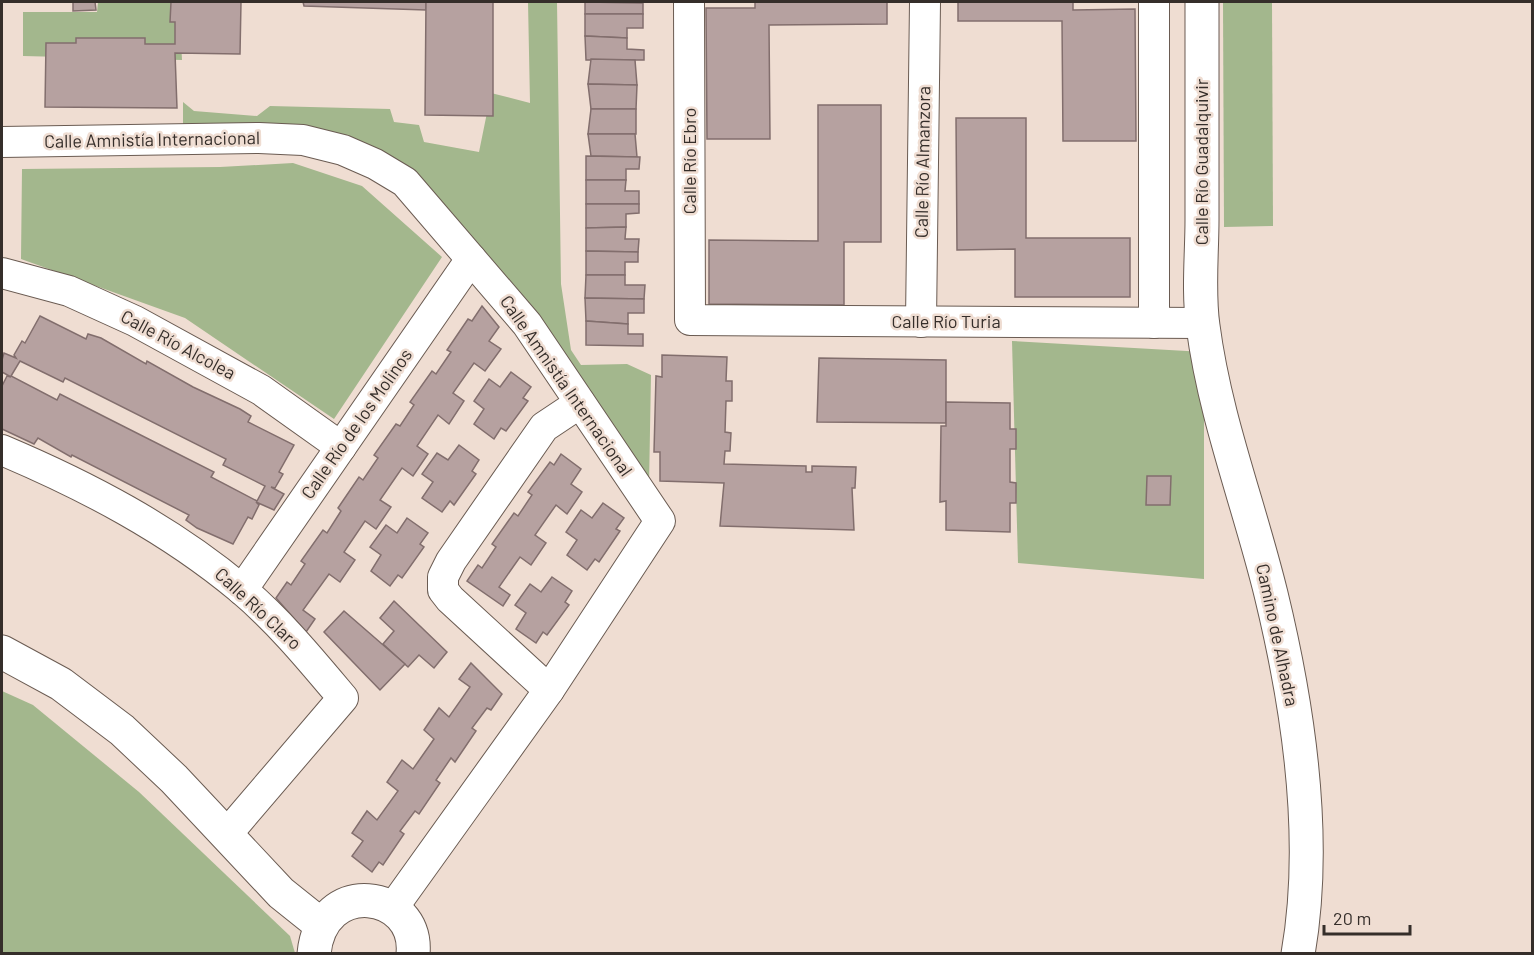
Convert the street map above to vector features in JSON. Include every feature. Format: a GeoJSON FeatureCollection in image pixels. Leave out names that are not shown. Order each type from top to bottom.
{"type":"FeatureCollection","features":[{"type":"Feature","properties":{"kind":"street","name":"Calle Río Ebro"},"geometry":{"type":"LineString","coordinates":[[689,2],[690,320]]}},
{"type":"Feature","properties":{"kind":"street","name":"Calle Río Almanzora"},"geometry":{"type":"LineString","coordinates":[[921,322],[926,2]]}},
{"type":"Feature","properties":{"kind":"street"},"geometry":{"type":"LineString","coordinates":[[1154,2],[1154,323]]}},
{"type":"Feature","properties":{"kind":"street","name":"Calle Río Guadalquivir"},"geometry":{"type":"LineString","coordinates":[[1202,2],[1202,323]]}},
{"type":"Feature","properties":{"kind":"street","name":"Calle Amnistía Internacional"},"geometry":{"type":"LineString","coordinates":[[2,141],[259,138],[303,140],[343,150],[375,164],[405,182],[527,324],[660,521],[549,690],[392,909]]}},
{"type":"Feature","properties":{"kind":"street","name":"Calle Río de los Molinos"},"geometry":{"type":"LineString","coordinates":[[242,590],[471,259]]}},
{"type":"Feature","properties":{"kind":"street","name":"Calle Río Alcolea"},"geometry":{"type":"LineString","coordinates":[[2,273],[69,291],[135,321],[261,390],[341,447]]}},
{"type":"Feature","properties":{"kind":"street","name":"Calle Río Turia"},"geometry":{"type":"LineString","coordinates":[[690,320],[1202,323]]}},
{"type":"Feature","properties":{"kind":"street","name":"Camino de Alhadra"},"geometry":{"type":"LineString","coordinates":[[1202,323],[1215,397],[1270,593],[1288,670],[1300,762],[1308,875],[1305,914],[1298,954]]}},
{"type":"Feature","properties":{"kind":"street"},"geometry":{"type":"LineString","coordinates":[[549,690],[450,599],[443,590],[443,577],[451,561],[544,427],[580,403]]}},
{"type":"Feature","properties":{"kind":"street","name":"Calle Río Claro"},"geometry":{"type":"LineString","coordinates":[[2,450],[68,478],[195,552],[242,590],[285,631],[344,698],[226,835]]}},
{"type":"Feature","properties":{"kind":"street"},"geometry":{"type":"LineString","coordinates":[[2,652],[61,684],[123,730],[174,778],[281,893],[317,939],[331,912],[353,902],[377,902],[392,909],[404,919],[411,932],[413,954]]}},
{"type":"Feature","properties":{"kind":"green space"},"geometry":{"type":"Polygon","coordinates":[[[98,2],[179,2],[182,60],[23,56],[23,12],[97,12],[98,2]]]}},
{"type":"Feature","properties":{"kind":"green space"},"geometry":{"type":"Polygon","coordinates":[[[528,2],[557,2],[561,284],[571,350],[581,365],[627,364],[651,375],[649,486],[412,171],[183,130],[183,102],[194,111],[257,116],[270,106],[390,109],[394,122],[419,125],[424,142],[479,152],[491,93],[530,103],[528,2]]]}},
{"type":"Feature","properties":{"kind":"green space"},"geometry":{"type":"Polygon","coordinates":[[[1223,2],[1272,2],[1273,226],[1224,227],[1223,2]]]}},
{"type":"Feature","properties":{"kind":"green space"},"geometry":{"type":"Polygon","coordinates":[[[293,163],[362,186],[442,257],[334,419],[185,318],[21,259],[22,169],[220,167],[293,163]]]}},
{"type":"Feature","properties":{"kind":"green space"},"geometry":{"type":"Polygon","coordinates":[[[1012,341],[1204,352],[1204,579],[1018,563],[1012,341]]]}},
{"type":"Feature","properties":{"kind":"green space"},"geometry":{"type":"Polygon","coordinates":[[[2,691],[33,705],[139,792],[290,936],[295,953],[2,953],[2,691]]]}},
{"type":"Feature","properties":{"kind":"building"},"geometry":{"type":"Polygon","coordinates":[[[73,2],[95,2],[96,10],[73,11],[73,2]]]}},
{"type":"Feature","properties":{"kind":"building"},"geometry":{"type":"Polygon","coordinates":[[[171,2],[241,2],[240,54],[175,53],[177,108],[45,107],[46,43],[76,43],[76,38],[145,38],[145,44],[175,44],[175,22],[170,22],[171,2]]]}},
{"type":"Feature","properties":{"kind":"building"},"geometry":{"type":"Polygon","coordinates":[[[303,2],[426,2],[426,10],[304,6],[303,2]]]}},
{"type":"Feature","properties":{"kind":"building"},"geometry":{"type":"Polygon","coordinates":[[[426,2],[493,2],[493,116],[425,115],[426,2]]]}},
{"type":"Feature","properties":{"kind":"building"},"geometry":{"type":"Polygon","coordinates":[[[585,2],[643,3],[643,14],[585,14],[585,2]]]}},
{"type":"Feature","properties":{"kind":"building"},"geometry":{"type":"Polygon","coordinates":[[[755,2],[887,2],[887,24],[769,25],[770,139],[707,139],[706,8],[755,8],[755,2]]]}},
{"type":"Feature","properties":{"kind":"building"},"geometry":{"type":"Polygon","coordinates":[[[958,2],[1073,2],[1073,10],[1135,9],[1136,141],[1063,141],[1062,21],[958,21],[958,2]]]}},
{"type":"Feature","properties":{"kind":"building"},"geometry":{"type":"Polygon","coordinates":[[[585,14],[643,14],[643,28],[627,28],[627,38],[585,36],[585,14]]]}},
{"type":"Feature","properties":{"kind":"building"},"geometry":{"type":"Polygon","coordinates":[[[585,36],[627,38],[627,49],[644,50],[644,60],[586,60],[585,36]]]}},
{"type":"Feature","properties":{"kind":"building"},"geometry":{"type":"Polygon","coordinates":[[[591,59],[635,60],[637,85],[588,84],[591,59]]]}},
{"type":"Feature","properties":{"kind":"building"},"geometry":{"type":"Polygon","coordinates":[[[588,84],[637,85],[636,109],[591,109],[588,84]]]}},
{"type":"Feature","properties":{"kind":"building"},"geometry":{"type":"Polygon","coordinates":[[[818,105],[881,105],[881,242],[844,242],[844,305],[709,304],[709,240],[818,241],[818,105]]]}},
{"type":"Feature","properties":{"kind":"building"},"geometry":{"type":"Polygon","coordinates":[[[591,109],[636,109],[636,134],[588,134],[591,109]]]}},
{"type":"Feature","properties":{"kind":"building"},"geometry":{"type":"Polygon","coordinates":[[[956,118],[1026,118],[1026,238],[1130,238],[1130,297],[1015,297],[1015,249],[957,250],[956,118]]]}},
{"type":"Feature","properties":{"kind":"building"},"geometry":{"type":"Polygon","coordinates":[[[588,134],[635,134],[637,157],[591,156],[588,134]]]}},
{"type":"Feature","properties":{"kind":"building"},"geometry":{"type":"Polygon","coordinates":[[[586,156],[640,157],[639,169],[626,169],[626,180],[586,180],[586,156]]]}},
{"type":"Feature","properties":{"kind":"building"},"geometry":{"type":"Polygon","coordinates":[[[586,180],[626,180],[625,191],[639,191],[639,204],[586,204],[586,180]]]}},
{"type":"Feature","properties":{"kind":"building"},"geometry":{"type":"Polygon","coordinates":[[[586,204],[639,204],[639,213],[626,214],[626,227],[586,228],[586,204]]]}},
{"type":"Feature","properties":{"kind":"building"},"geometry":{"type":"Polygon","coordinates":[[[626,227],[625,239],[639,239],[638,252],[586,251],[586,228],[626,227]]]}},
{"type":"Feature","properties":{"kind":"building"},"geometry":{"type":"Polygon","coordinates":[[[586,251],[638,252],[638,262],[625,262],[625,275],[586,275],[586,251]]]}},
{"type":"Feature","properties":{"kind":"building"},"geometry":{"type":"Polygon","coordinates":[[[586,275],[625,275],[625,285],[645,285],[644,299],[585,298],[586,275]]]}},
{"type":"Feature","properties":{"kind":"building"},"geometry":{"type":"Polygon","coordinates":[[[585,298],[644,299],[644,313],[628,313],[628,324],[586,321],[585,298]]]}},
{"type":"Feature","properties":{"kind":"building"},"geometry":{"type":"Polygon","coordinates":[[[482,306],[499,327],[489,341],[501,349],[485,371],[474,363],[453,393],[464,401],[449,424],[438,415],[417,446],[428,454],[413,476],[402,468],[380,500],[391,507],[376,529],[365,521],[344,552],[355,560],[340,582],[329,574],[303,610],[315,619],[306,632],[276,598],[287,582],[291,585],[305,564],[301,561],[323,530],[327,533],[341,511],[338,508],[359,477],[363,480],[378,458],[374,455],[396,424],[400,426],[414,405],[410,402],[432,371],[436,374],[451,352],[447,350],[468,319],[472,321],[482,306]]]}},
{"type":"Feature","properties":{"kind":"building"},"geometry":{"type":"Polygon","coordinates":[[[40,316],[86,339],[88,334],[101,338],[146,364],[147,361],[251,416],[248,422],[294,445],[279,472],[283,474],[275,488],[271,487],[284,494],[274,510],[256,502],[259,505],[252,519],[248,517],[233,544],[197,528],[186,520],[189,515],[72,455],[71,457],[38,438],[34,444],[2,429],[2,386],[7,376],[11,377],[2,372],[2,360],[4,353],[16,358],[14,355],[22,341],[25,343],[40,316]],[[20,361],[11,376],[57,400],[60,394],[214,472],[211,477],[257,501],[265,486],[223,465],[226,459],[65,378],[63,382],[20,361]]]}},
{"type":"Feature","properties":{"kind":"building"},"geometry":{"type":"Polygon","coordinates":[[[586,321],[628,324],[628,334],[643,334],[643,346],[586,345],[586,321]]]}},
{"type":"Feature","properties":{"kind":"building"},"geometry":{"type":"Polygon","coordinates":[[[662,355],[727,357],[726,381],[732,381],[732,401],[726,401],[725,432],[731,433],[730,451],[725,451],[724,464],[806,466],[806,472],[812,472],[812,466],[856,467],[855,488],[852,488],[854,530],[720,526],[724,483],[660,481],[660,452],[654,452],[656,376],[662,377],[662,355]]]}},
{"type":"Feature","properties":{"kind":"building"},"geometry":{"type":"Polygon","coordinates":[[[819,358],[946,360],[946,423],[817,422],[819,358]]]}},
{"type":"Feature","properties":{"kind":"building"},"geometry":{"type":"Polygon","coordinates":[[[511,372],[531,387],[523,398],[528,401],[506,431],[501,428],[494,439],[474,424],[484,409],[474,401],[489,379],[500,387],[511,372]]]}},
{"type":"Feature","properties":{"kind":"building"},"geometry":{"type":"Polygon","coordinates":[[[946,402],[1010,403],[1010,429],[1016,429],[1016,449],[1010,449],[1010,482],[1016,483],[1016,503],[1010,503],[1010,532],[946,530],[946,501],[940,502],[941,426],[946,426],[946,402]]]}},
{"type":"Feature","properties":{"kind":"building"},"geometry":{"type":"Polygon","coordinates":[[[459,445],[479,460],[472,471],[476,474],[454,505],[450,501],[442,512],[422,498],[433,482],[422,474],[437,453],[448,460],[459,445]]]}},
{"type":"Feature","properties":{"kind":"building"},"geometry":{"type":"Polygon","coordinates":[[[561,454],[581,469],[571,484],[582,492],[567,514],[556,505],[535,535],[546,543],[531,565],[520,557],[499,587],[510,595],[503,606],[467,581],[478,565],[482,568],[496,547],[492,544],[514,513],[518,516],[532,495],[528,492],[550,462],[554,465],[561,454]]]}},
{"type":"Feature","properties":{"kind":"building"},"geometry":{"type":"Polygon","coordinates":[[[1147,476],[1171,476],[1170,505],[1146,505],[1147,476]]]}},
{"type":"Feature","properties":{"kind":"building"},"geometry":{"type":"Polygon","coordinates":[[[603,503],[624,518],[616,529],[620,531],[599,562],[595,559],[587,570],[567,555],[577,540],[566,532],[581,510],[592,518],[603,503]]]}},
{"type":"Feature","properties":{"kind":"building"},"geometry":{"type":"Polygon","coordinates":[[[407,518],[428,533],[420,544],[424,547],[402,578],[398,575],[390,586],[371,571],[381,555],[370,547],[386,525],[397,533],[407,518]]]}},
{"type":"Feature","properties":{"kind":"building"},"geometry":{"type":"Polygon","coordinates":[[[552,577],[572,591],[565,602],[569,605],[547,635],[543,632],[536,643],[516,629],[526,613],[515,605],[530,584],[541,592],[552,577]]]}},
{"type":"Feature","properties":{"kind":"building"},"geometry":{"type":"Polygon","coordinates":[[[394,601],[447,652],[434,668],[419,655],[408,667],[383,644],[394,631],[380,618],[394,601]]]}},
{"type":"Feature","properties":{"kind":"building"},"geometry":{"type":"Polygon","coordinates":[[[344,611],[405,664],[380,690],[324,632],[344,611]]]}},
{"type":"Feature","properties":{"kind":"building"},"geometry":{"type":"Polygon","coordinates":[[[471,663],[502,694],[491,710],[487,708],[472,728],[476,731],[455,762],[451,758],[436,780],[440,783],[419,814],[415,811],[400,831],[404,834],[383,865],[379,862],[372,872],[352,856],[363,841],[352,833],[367,811],[377,820],[398,791],[387,782],[402,760],[413,769],[434,739],[424,730],[439,708],[449,717],[470,687],[459,679],[471,663]]]}}]}
